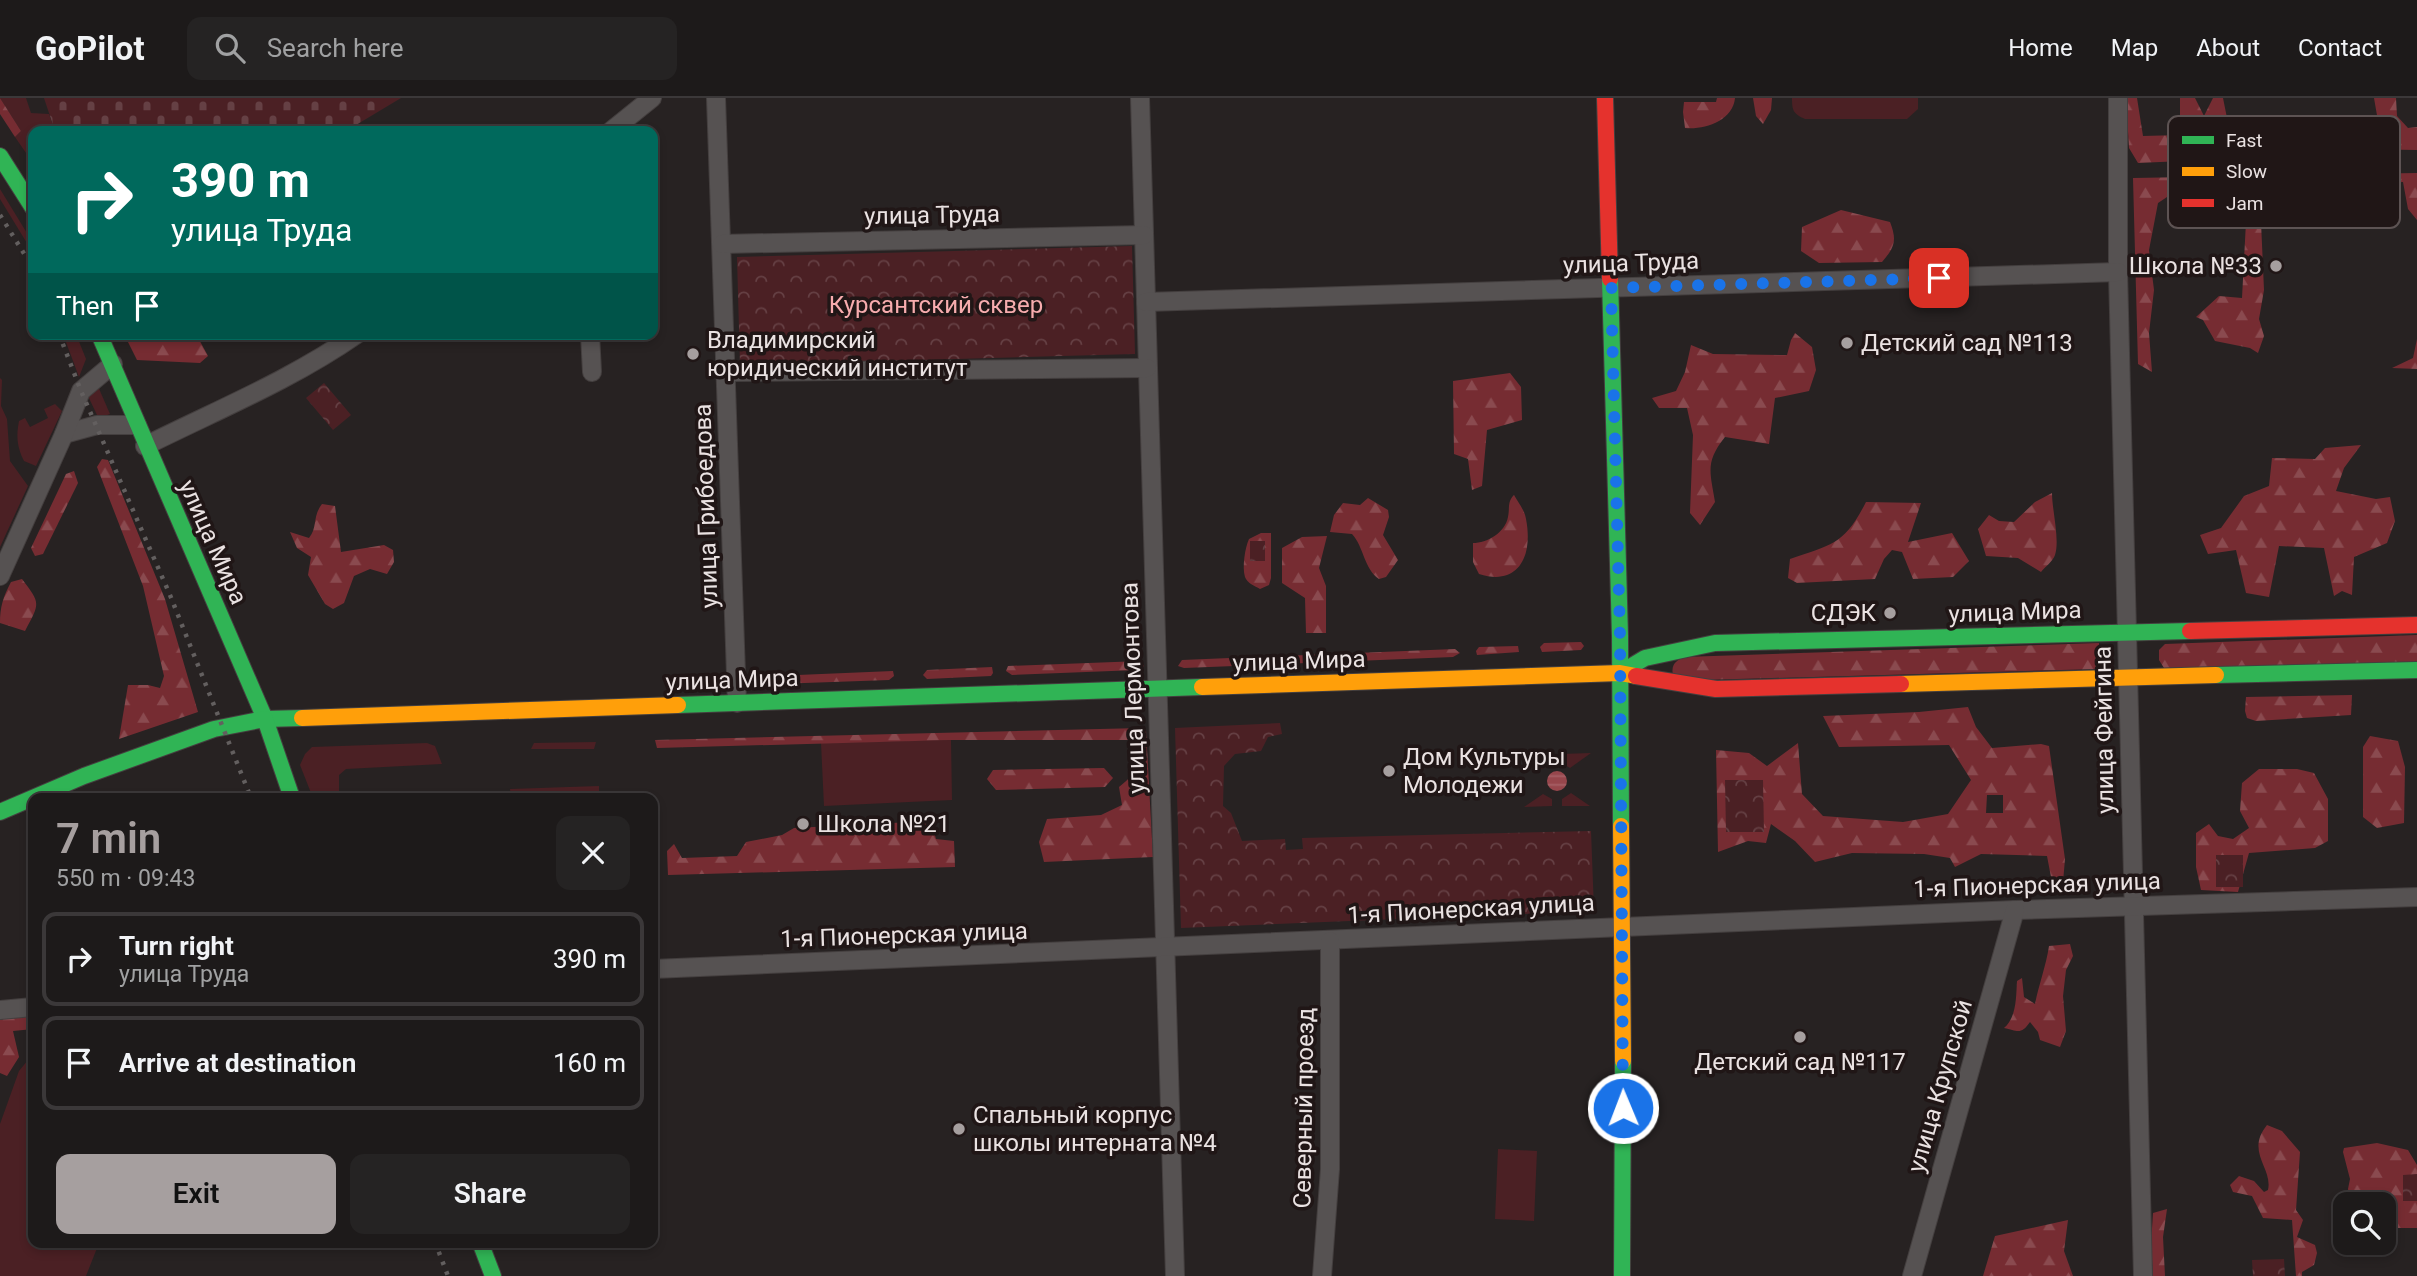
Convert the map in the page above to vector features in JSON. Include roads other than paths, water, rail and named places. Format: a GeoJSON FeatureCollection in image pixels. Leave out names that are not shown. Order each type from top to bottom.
{"type":"FeatureCollection","features":[{"type":"Feature","properties":{"kind":"main road"},"geometry":{"type":"LineString","coordinates":[[1605,98],[1620,673],[1622,1276]]}},
{"type":"Feature","properties":{"kind":"main road"},"geometry":{"type":"LineString","coordinates":[[0,156],[28,200]]}},
{"type":"Feature","properties":{"kind":"main road","name":"улица Мира"},"geometry":{"type":"LineString","coordinates":[[102,340],[145,446],[265,719],[1620,673],[1716,689],[2417,670]]}},
{"type":"Feature","properties":{"kind":"main road","name":"улица Мира"},"geometry":{"type":"LineString","coordinates":[[1620,673],[1645,658],[1716,643],[2417,625]]}},
{"type":"Feature","properties":{"kind":"main road"},"geometry":{"type":"LineString","coordinates":[[44,793],[214,729],[265,719],[290,793]]}},
{"type":"Feature","properties":{"kind":"main road"},"geometry":{"type":"LineString","coordinates":[[0,812],[28,800]]}},
{"type":"Feature","properties":{"kind":"main road"},"geometry":{"type":"LineString","coordinates":[[482,1248],[494,1276]]}},
{"type":"Feature","properties":{"kind":"street"},"geometry":{"type":"LineString","coordinates":[[617,126],[652,98]]}},
{"type":"Feature","properties":{"kind":"street","name":"улица Грибоедова"},"geometry":{"type":"LineString","coordinates":[[716,98],[737,703]]}},
{"type":"Feature","properties":{"kind":"street","name":"улица Лермонтова"},"geometry":{"type":"LineString","coordinates":[[1140,98],[1175,1276]]}},
{"type":"Feature","properties":{"kind":"street","name":"улица Фейгина"},"geometry":{"type":"LineString","coordinates":[[2118,98],[2118,272],[2143,1276]]}},
{"type":"Feature","properties":{"kind":"street","name":"улица Труда"},"geometry":{"type":"LineString","coordinates":[[722,244],[1144,235]]}},
{"type":"Feature","properties":{"kind":"street","name":"улица Труда"},"geometry":{"type":"LineString","coordinates":[[1146,302],[2118,272]]}},
{"type":"Feature","properties":{"kind":"street"},"geometry":{"type":"LineString","coordinates":[[145,446],[243,400],[324,357],[348,340]]}},
{"type":"Feature","properties":{"kind":"street"},"geometry":{"type":"LineString","coordinates":[[590,340],[592,372]]}},
{"type":"Feature","properties":{"kind":"street"},"geometry":{"type":"LineString","coordinates":[[0,576],[81,391],[113,364]]}},
{"type":"Feature","properties":{"kind":"street"},"geometry":{"type":"LineString","coordinates":[[726,372],[1147,368]]}},
{"type":"Feature","properties":{"kind":"street"},"geometry":{"type":"LineString","coordinates":[[64,434],[97,425],[137,425]]}},
{"type":"Feature","properties":{"kind":"street","name":"1-я Пионерская улица"},"geometry":{"type":"LineString","coordinates":[[658,969],[1622,926],[2417,897]]}},
{"type":"Feature","properties":{"kind":"street","name":"улица Крупской"},"geometry":{"type":"LineString","coordinates":[[1912,1276],[2015,910]]}},
{"type":"Feature","properties":{"kind":"street","name":"Северный проезд"},"geometry":{"type":"LineString","coordinates":[[1322,1276],[1331,1169],[1330,941]]}},
{"type":"Feature","properties":{"kind":"street"},"geometry":{"type":"LineString","coordinates":[[0,1010],[28,1007]]}},
{"type":"Feature","properties":{"kind":"railway"},"geometry":{"type":"LineString","coordinates":[[0,215],[28,260]]}},
{"type":"Feature","properties":{"kind":"railway"},"geometry":{"type":"LineString","coordinates":[[61,340],[170,595],[249,793]]}},
{"type":"Feature","properties":{"kind":"railway"},"geometry":{"type":"LineString","coordinates":[[437,1248],[448,1276]]}},
{"type":"Feature","properties":{"kind":"place","name":"Школа №33"},"geometry":{"type":"Point","coordinates":[2276,266]}},
{"type":"Feature","properties":{"kind":"place","name":"Детский сад №113"},"geometry":{"type":"Point","coordinates":[1847,343]}},
{"type":"Feature","properties":{"kind":"place","name":"Владимирский юридический институт"},"geometry":{"type":"Point","coordinates":[693,354]}},
{"type":"Feature","properties":{"kind":"place","name":"СДЭК"},"geometry":{"type":"Point","coordinates":[1890,613]}},
{"type":"Feature","properties":{"kind":"place","name":"Дом Культуры Молодежи"},"geometry":{"type":"Point","coordinates":[1389,771]}},
{"type":"Feature","properties":{"kind":"place","name":"Школа №21"},"geometry":{"type":"Point","coordinates":[803,824]}},
{"type":"Feature","properties":{"kind":"place","name":"Детский сад №117"},"geometry":{"type":"Point","coordinates":[1800,1037]}},
{"type":"Feature","properties":{"kind":"place","name":"Cпальный корпус школы интерната №4"},"geometry":{"type":"Point","coordinates":[959,1129]}},
{"type":"Feature","properties":{"kind":"park label","name":"Курсантский сквер"},"geometry":{"type":"Point","coordinates":[936,305]}}]}
